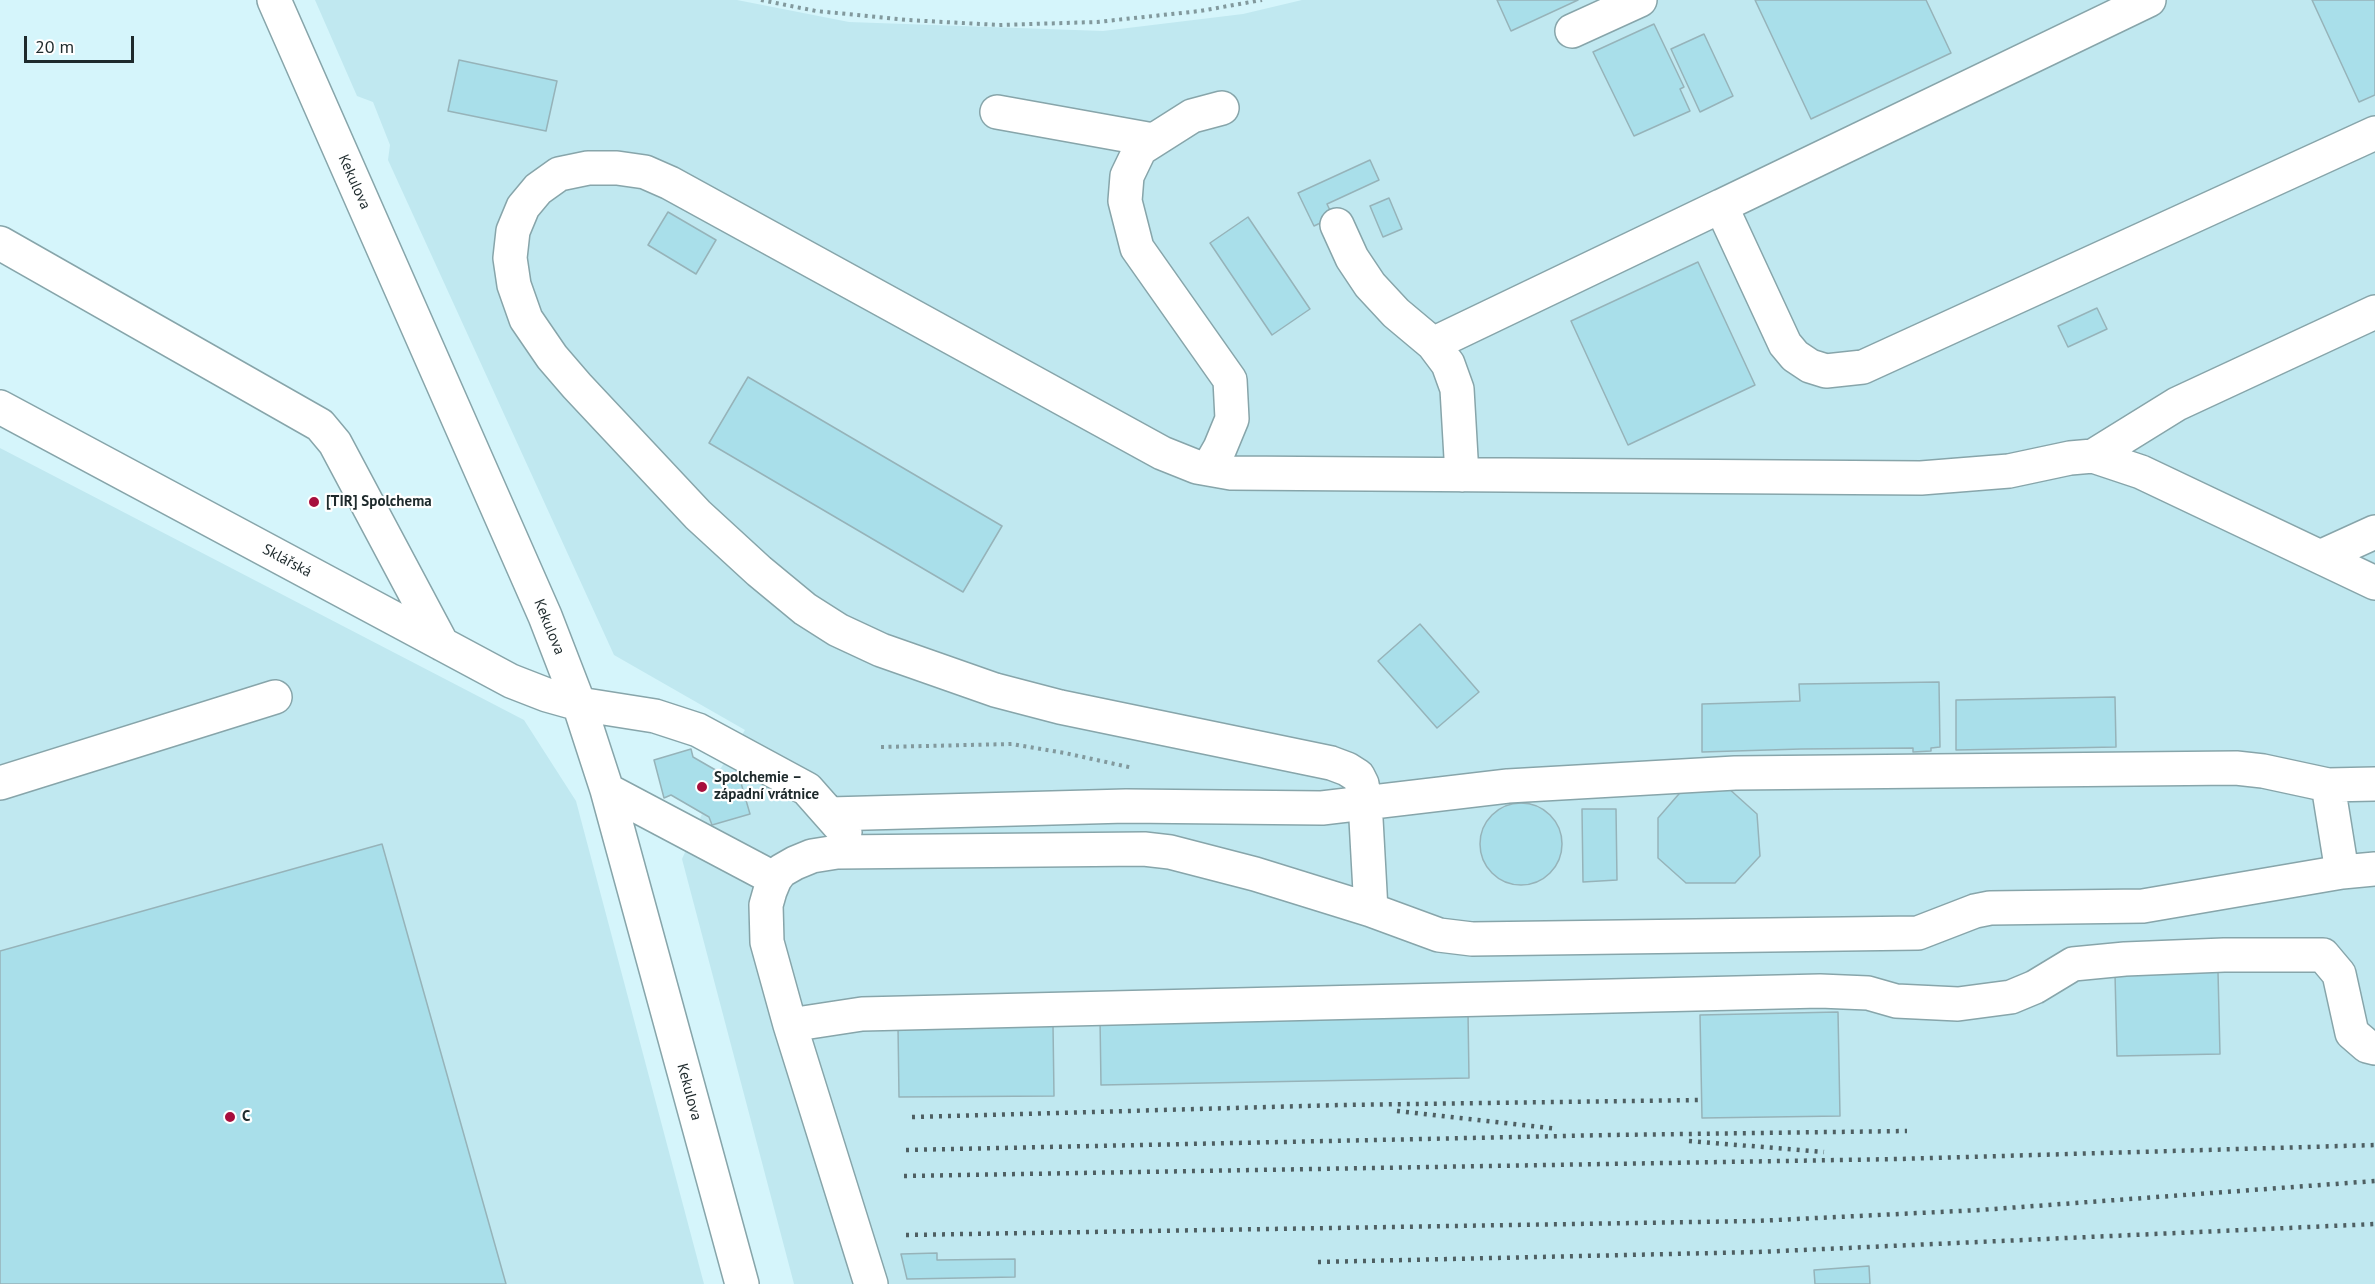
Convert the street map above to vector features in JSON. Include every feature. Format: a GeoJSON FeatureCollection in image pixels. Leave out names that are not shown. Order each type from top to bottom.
{"type":"FeatureCollection","features":[{"type":"Feature","properties":{"kind":"street","name":"Kekulova"},"geometry":{"type":"LineString","coordinates":[[274,0],[540,605],[579,705],[607,790],[742,1284]]}},
{"type":"Feature","properties":{"kind":"street"},"geometry":{"type":"LineString","coordinates":[[1572,32],[1640,0]]}},
{"type":"Feature","properties":{"kind":"street"},"geometry":{"type":"LineString","coordinates":[[1433,344],[2148,0]]}},
{"type":"Feature","properties":{"kind":"street"},"geometry":{"type":"LineString","coordinates":[[1208,468],[1220,448],[1232,419],[1230,380],[1137,248],[1129,225],[1125,201],[1127,176],[1140,148],[1192,116],[1222,108]]}},
{"type":"Feature","properties":{"kind":"street"},"geometry":{"type":"LineString","coordinates":[[997,112],[1153,140]]}},
{"type":"Feature","properties":{"kind":"street"},"geometry":{"type":"LineString","coordinates":[[1721,206],[1785,344],[1795,356],[1810,366],[1826,371],[1844,370],[1882,360],[2375,133]]}},
{"type":"Feature","properties":{"kind":"street"},"geometry":{"type":"LineString","coordinates":[[1371,910],[1365,801],[1358,776],[1339,766],[1060,707],[995,690],[881,650],[838,630],[806,609],[759,572],[698,515],[552,357],[526,319],[514,285],[510,258],[513,231],[523,207],[538,189],[559,174],[588,168],[645,172],[670,183],[1162,453],[1231,473],[1921,478],[2009,471],[2070,458],[2093,456],[2114,461],[2141,472],[2375,583]]}},
{"type":"Feature","properties":{"kind":"street"},"geometry":{"type":"LineString","coordinates":[[1337,225],[1352,258],[1370,285],[1396,314],[1433,344],[1448,364],[1456,389],[1462,475]]}},
{"type":"Feature","properties":{"kind":"street"},"geometry":{"type":"LineString","coordinates":[[0,243],[320,425],[335,443],[442,644]]}},
{"type":"Feature","properties":{"kind":"street"},"geometry":{"type":"LineString","coordinates":[[2093,456],[2177,404],[2375,312]]}},
{"type":"Feature","properties":{"kind":"street","name":"Sklářská"},"geometry":{"type":"LineString","coordinates":[[0,406],[511,681],[579,705],[656,716],[698,730],[807,789],[862,851]]}},
{"type":"Feature","properties":{"kind":"street"},"geometry":{"type":"LineString","coordinates":[[2320,557],[2375,532]]}},
{"type":"Feature","properties":{"kind":"street"},"geometry":{"type":"LineString","coordinates":[[0,783],[275,696]]}},
{"type":"Feature","properties":{"kind":"street"},"geometry":{"type":"LineString","coordinates":[[830,814],[1126,806],[1322,808],[1365,801],[1508,786],[1735,773],[2236,768],[2263,771],[2328,785],[2375,784]]}},
{"type":"Feature","properties":{"kind":"street"},"geometry":{"type":"LineString","coordinates":[[2328,785],[2342,872]]}},
{"type":"Feature","properties":{"kind":"street"},"geometry":{"type":"LineString","coordinates":[[607,790],[775,879]]}},
{"type":"Feature","properties":{"kind":"street"},"geometry":{"type":"LineString","coordinates":[[871,1284],[766,942],[766,905],[775,879],[781,871],[812,856],[862,851],[1161,850],[1233,867],[1371,910],[1439,935],[1472,939],[1918,933],[1975,911],[1990,908],[2143,906],[2342,872],[2375,869]]}},
{"type":"Feature","properties":{"kind":"street"},"geometry":{"type":"LineString","coordinates":[[790,1025],[862,1014],[1820,991],[1868,993],[1896,1001],[1958,1004],[2011,997],[2035,987],[2073,964],[2125,959],[2224,955],[2323,955],[2339,974],[2352,1033],[2367,1046],[2375,1048]]}},
{"type":"Feature","properties":{"kind":"path"},"geometry":{"type":"LineString","coordinates":[[761,0],[827,12],[908,20],[999,25],[1097,22],[1200,11],[1262,0]]}},
{"type":"Feature","properties":{"kind":"path"},"geometry":{"type":"LineString","coordinates":[[881,747],[1012,744],[1141,770]]}},
{"type":"Feature","properties":{"kind":"shaded area"},"geometry":{"type":"Polygon","coordinates":[[[315,0],[737,0],[849,22],[1103,31],[1243,14],[1302,0],[2375,0],[2375,1284],[794,1284],[682,859],[702,814],[671,795],[664,798],[654,760],[691,749],[693,757],[719,771],[745,730],[614,655],[388,160],[390,145],[373,102],[357,96],[315,0]]]}},
{"type":"Feature","properties":{"kind":"shaded area"},"geometry":{"type":"Polygon","coordinates":[[[0,448],[524,720],[576,801],[704,1284],[0,1284],[0,448]]]}},
{"type":"Feature","properties":{"kind":"building"},"geometry":{"type":"Polygon","coordinates":[[[1497,0],[1578,0],[1511,31],[1497,0]]]}},
{"type":"Feature","properties":{"kind":"building"},"geometry":{"type":"Polygon","coordinates":[[[1755,0],[1926,0],[1951,53],[1811,119],[1755,0]]]}},
{"type":"Feature","properties":{"kind":"building"},"geometry":{"type":"Polygon","coordinates":[[[2312,0],[2375,0],[2375,95],[2359,102],[2312,0]]]}},
{"type":"Feature","properties":{"kind":"building"},"geometry":{"type":"Polygon","coordinates":[[[1654,24],[1684,87],[1680,89],[1690,111],[1634,136],[1593,52],[1654,24]]]}},
{"type":"Feature","properties":{"kind":"building"},"geometry":{"type":"Polygon","coordinates":[[[1704,34],[1733,96],[1700,112],[1671,49],[1704,34]]]}},
{"type":"Feature","properties":{"kind":"building"},"geometry":{"type":"Polygon","coordinates":[[[459,60],[557,81],[546,131],[448,111],[459,60]]]}},
{"type":"Feature","properties":{"kind":"building"},"geometry":{"type":"Polygon","coordinates":[[[1370,160],[1379,180],[1327,204],[1333,217],[1314,226],[1298,193],[1370,160]]]}},
{"type":"Feature","properties":{"kind":"building"},"geometry":{"type":"Polygon","coordinates":[[[1389,198],[1402,229],[1383,237],[1370,206],[1389,198]]]}},
{"type":"Feature","properties":{"kind":"building"},"geometry":{"type":"Polygon","coordinates":[[[668,212],[716,240],[696,274],[648,245],[668,212]]]}},
{"type":"Feature","properties":{"kind":"building"},"geometry":{"type":"Polygon","coordinates":[[[1248,217],[1310,309],[1272,335],[1210,243],[1248,217]]]}},
{"type":"Feature","properties":{"kind":"building"},"geometry":{"type":"Polygon","coordinates":[[[1698,262],[1755,385],[1628,445],[1571,321],[1698,262]]]}},
{"type":"Feature","properties":{"kind":"building"},"geometry":{"type":"Polygon","coordinates":[[[2097,308],[2107,329],[2068,347],[2058,326],[2097,308]]]}},
{"type":"Feature","properties":{"kind":"building"},"geometry":{"type":"Polygon","coordinates":[[[748,377],[1002,526],[963,592],[709,443],[748,377]]]}},
{"type":"Feature","properties":{"kind":"building"},"geometry":{"type":"Polygon","coordinates":[[[1420,624],[1479,692],[1437,728],[1378,661],[1420,624]]]}},
{"type":"Feature","properties":{"kind":"building"},"geometry":{"type":"Polygon","coordinates":[[[1939,682],[1940,747],[1931,748],[1931,751],[1913,752],[1913,748],[1702,752],[1702,704],[1800,701],[1799,684],[1939,682]]]}},
{"type":"Feature","properties":{"kind":"building"},"geometry":{"type":"Polygon","coordinates":[[[2115,697],[2116,747],[1956,750],[1956,700],[2115,697]]]}},
{"type":"Feature","properties":{"kind":"building","name":"Spolchemie – západní vrátnice"},"geometry":{"type":"Polygon","coordinates":[[[691,749],[693,757],[731,779],[739,776],[750,814],[712,825],[709,817],[671,795],[664,798],[654,760],[691,749]]]}},
{"type":"Feature","properties":{"kind":"building"},"geometry":{"type":"Polygon","coordinates":[[[1685,787],[1727,787],[1757,814],[1760,856],[1735,883],[1686,883],[1658,858],[1658,818],[1685,787]]]}},
{"type":"Feature","properties":{"kind":"building"},"geometry":{"type":"Polygon","coordinates":[[[1521,803],[1537,806],[1550,815],[1559,828],[1562,844],[1559,860],[1550,873],[1537,882],[1521,885],[1505,882],[1492,873],[1483,860],[1480,844],[1483,828],[1492,815],[1505,806],[1521,803]]]}},
{"type":"Feature","properties":{"kind":"building"},"geometry":{"type":"Polygon","coordinates":[[[1582,809],[1616,809],[1617,880],[1583,882],[1582,809]]]}},
{"type":"Feature","properties":{"kind":"building","name":"C"},"geometry":{"type":"Polygon","coordinates":[[[382,844],[506,1284],[0,1284],[0,951],[382,844]]]}},
{"type":"Feature","properties":{"kind":"building"},"geometry":{"type":"Polygon","coordinates":[[[2218,972],[2220,1054],[2117,1056],[2115,974],[2218,972]]]}},
{"type":"Feature","properties":{"kind":"building"},"geometry":{"type":"Polygon","coordinates":[[[1468,1012],[1469,1078],[1101,1085],[1100,1019],[1468,1012]]]}},
{"type":"Feature","properties":{"kind":"building"},"geometry":{"type":"Polygon","coordinates":[[[1838,1012],[1840,1116],[1702,1118],[1700,1015],[1838,1012]]]}},
{"type":"Feature","properties":{"kind":"building"},"geometry":{"type":"Polygon","coordinates":[[[1053,1025],[1054,1096],[899,1097],[898,1027],[1053,1025]]]}},
{"type":"Feature","properties":{"kind":"building"},"geometry":{"type":"Polygon","coordinates":[[[937,1253],[937,1260],[1015,1259],[1015,1277],[907,1279],[901,1254],[937,1253]]]}},
{"type":"Feature","properties":{"kind":"building"},"geometry":{"type":"Polygon","coordinates":[[[1869,1266],[1870,1284],[1815,1284],[1814,1270],[1869,1266]]]}},
{"type":"Feature","properties":{"kind":"railway"},"geometry":{"type":"LineString","coordinates":[[912,1117],[1341,1105],[1702,1100]]}},
{"type":"Feature","properties":{"kind":"railway"},"geometry":{"type":"LineString","coordinates":[[1397,1111],[1558,1129]]}},
{"type":"Feature","properties":{"kind":"railway"},"geometry":{"type":"LineString","coordinates":[[906,1150],[1907,1131]]}},
{"type":"Feature","properties":{"kind":"railway"},"geometry":{"type":"LineString","coordinates":[[1689,1141],[1824,1152]]}},
{"type":"Feature","properties":{"kind":"railway"},"geometry":{"type":"LineString","coordinates":[[904,1176],[1899,1159],[2375,1145]]}},
{"type":"Feature","properties":{"kind":"railway"},"geometry":{"type":"LineString","coordinates":[[906,1235],[1756,1221],[1980,1210],[2375,1181]]}},
{"type":"Feature","properties":{"kind":"railway"},"geometry":{"type":"LineString","coordinates":[[1318,1262],[1758,1252],[2375,1224]]}},
{"type":"Feature","properties":{"kind":"place","name":"[TIR] Spolchema"},"geometry":{"type":"Point","coordinates":[314,502]}},
{"type":"Feature","properties":{"kind":"place","name":"Spolchemie – západní vrátnice"},"geometry":{"type":"Point","coordinates":[702,787]}},
{"type":"Feature","properties":{"kind":"place","name":"C"},"geometry":{"type":"Point","coordinates":[230,1117]}}]}
